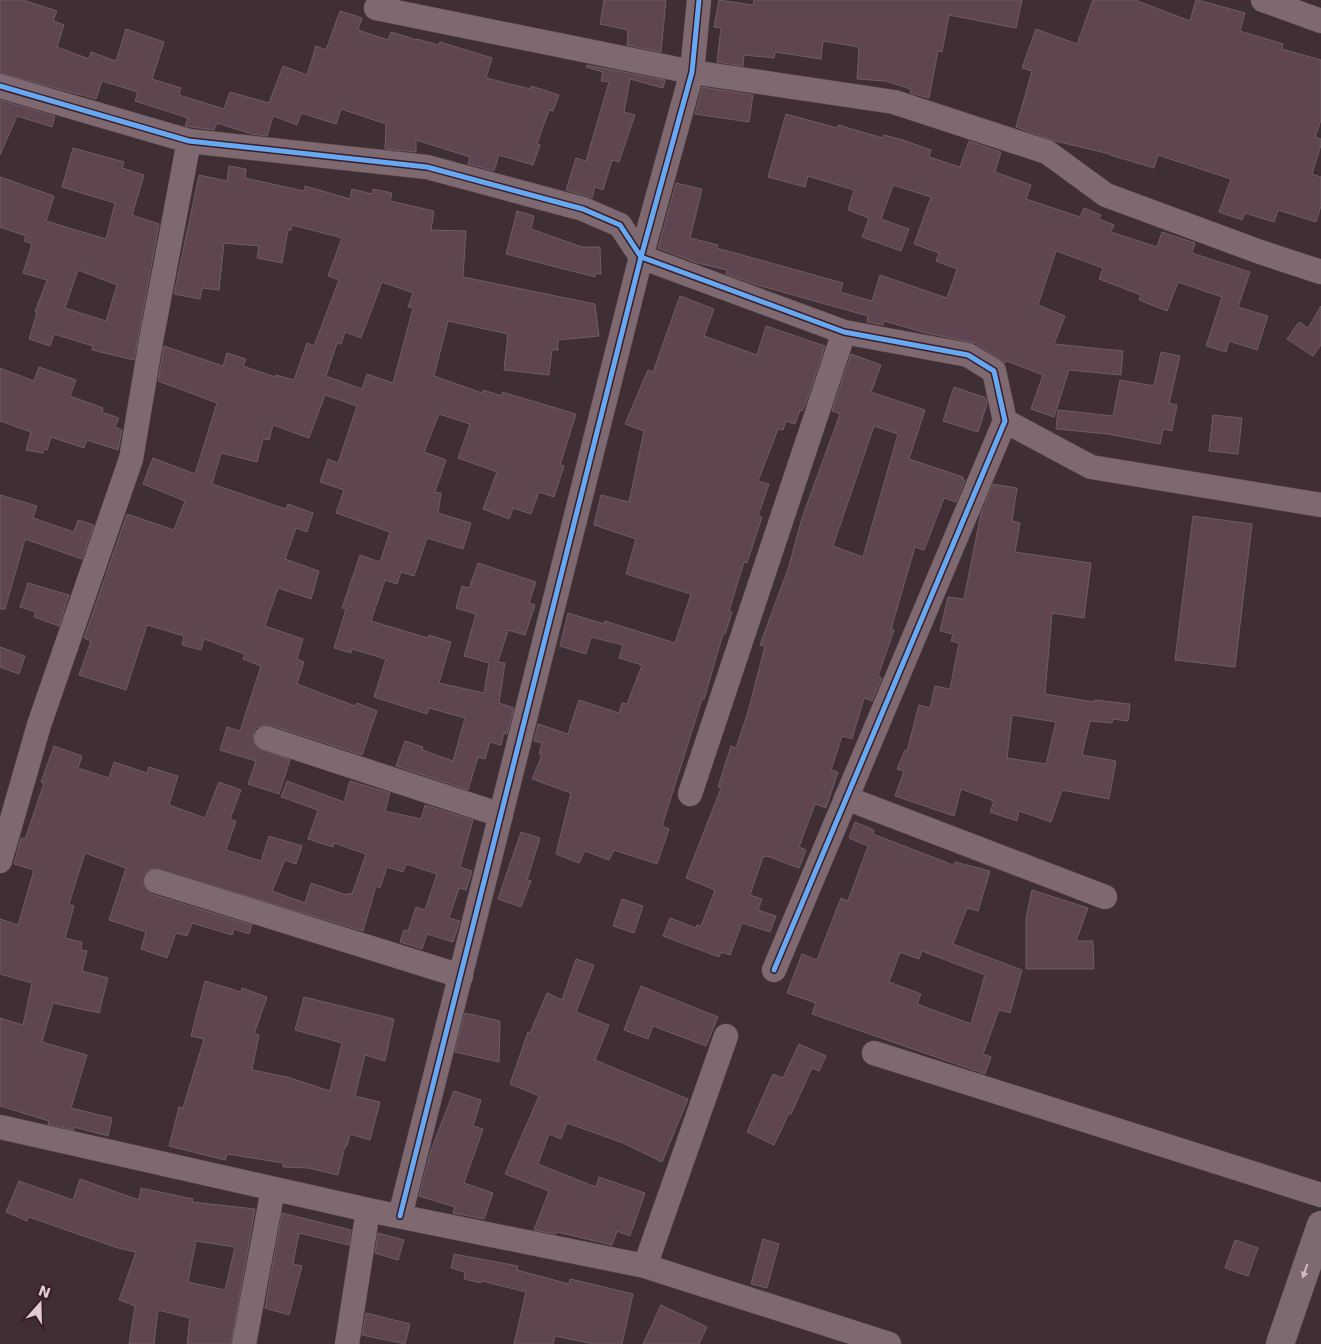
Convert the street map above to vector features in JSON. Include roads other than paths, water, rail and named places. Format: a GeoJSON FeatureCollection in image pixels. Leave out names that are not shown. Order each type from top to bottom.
{"type":"FeatureCollection","features":[{"type":"Feature","properties":{"kind":"main road"},"geometry":{"type":"LineString","coordinates":[[1280,1344],[1321,1225]]}},
{"type":"Feature","properties":{"kind":"street"},"geometry":{"type":"LineString","coordinates":[[400,1216],[641,256],[692,72],[699,0]]}},
{"type":"Feature","properties":{"kind":"street"},"geometry":{"type":"LineString","coordinates":[[1263,0],[1321,21]]}},
{"type":"Feature","properties":{"kind":"street"},"geometry":{"type":"LineString","coordinates":[[376,8],[692,72],[894,102],[1046,152],[1106,194],[1260,252],[1321,272]]}},
{"type":"Feature","properties":{"kind":"street"},"geometry":{"type":"LineString","coordinates":[[0,86],[189,141],[427,167],[583,209],[620,225],[641,256],[844,332],[968,355],[994,371],[1005,421],[774,970]]}},
{"type":"Feature","properties":{"kind":"street"},"geometry":{"type":"LineString","coordinates":[[0,861],[39,725],[131,459],[189,141]]}},
{"type":"Feature","properties":{"kind":"street"},"geometry":{"type":"LineString","coordinates":[[690,794],[844,332]]}},
{"type":"Feature","properties":{"kind":"street"},"geometry":{"type":"LineString","coordinates":[[1005,421],[1091,467],[1321,505]]}},
{"type":"Feature","properties":{"kind":"street"},"geometry":{"type":"LineString","coordinates":[[266,738],[501,815]]}},
{"type":"Feature","properties":{"kind":"street"},"geometry":{"type":"LineString","coordinates":[[846,798],[1105,896]]}},
{"type":"Feature","properties":{"kind":"street"},"geometry":{"type":"LineString","coordinates":[[156,881],[461,976]]}},
{"type":"Feature","properties":{"kind":"street"},"geometry":{"type":"LineString","coordinates":[[644,1266],[726,1036]]}},
{"type":"Feature","properties":{"kind":"street"},"geometry":{"type":"LineString","coordinates":[[874,1053],[1321,1195]]}},
{"type":"Feature","properties":{"kind":"street"},"geometry":{"type":"LineString","coordinates":[[0,1127],[368,1210],[644,1266],[885,1343]]}},
{"type":"Feature","properties":{"kind":"street"},"geometry":{"type":"LineString","coordinates":[[244,1344],[273,1188]]}},
{"type":"Feature","properties":{"kind":"street"},"geometry":{"type":"LineString","coordinates":[[347,1344],[368,1210]]}}]}
